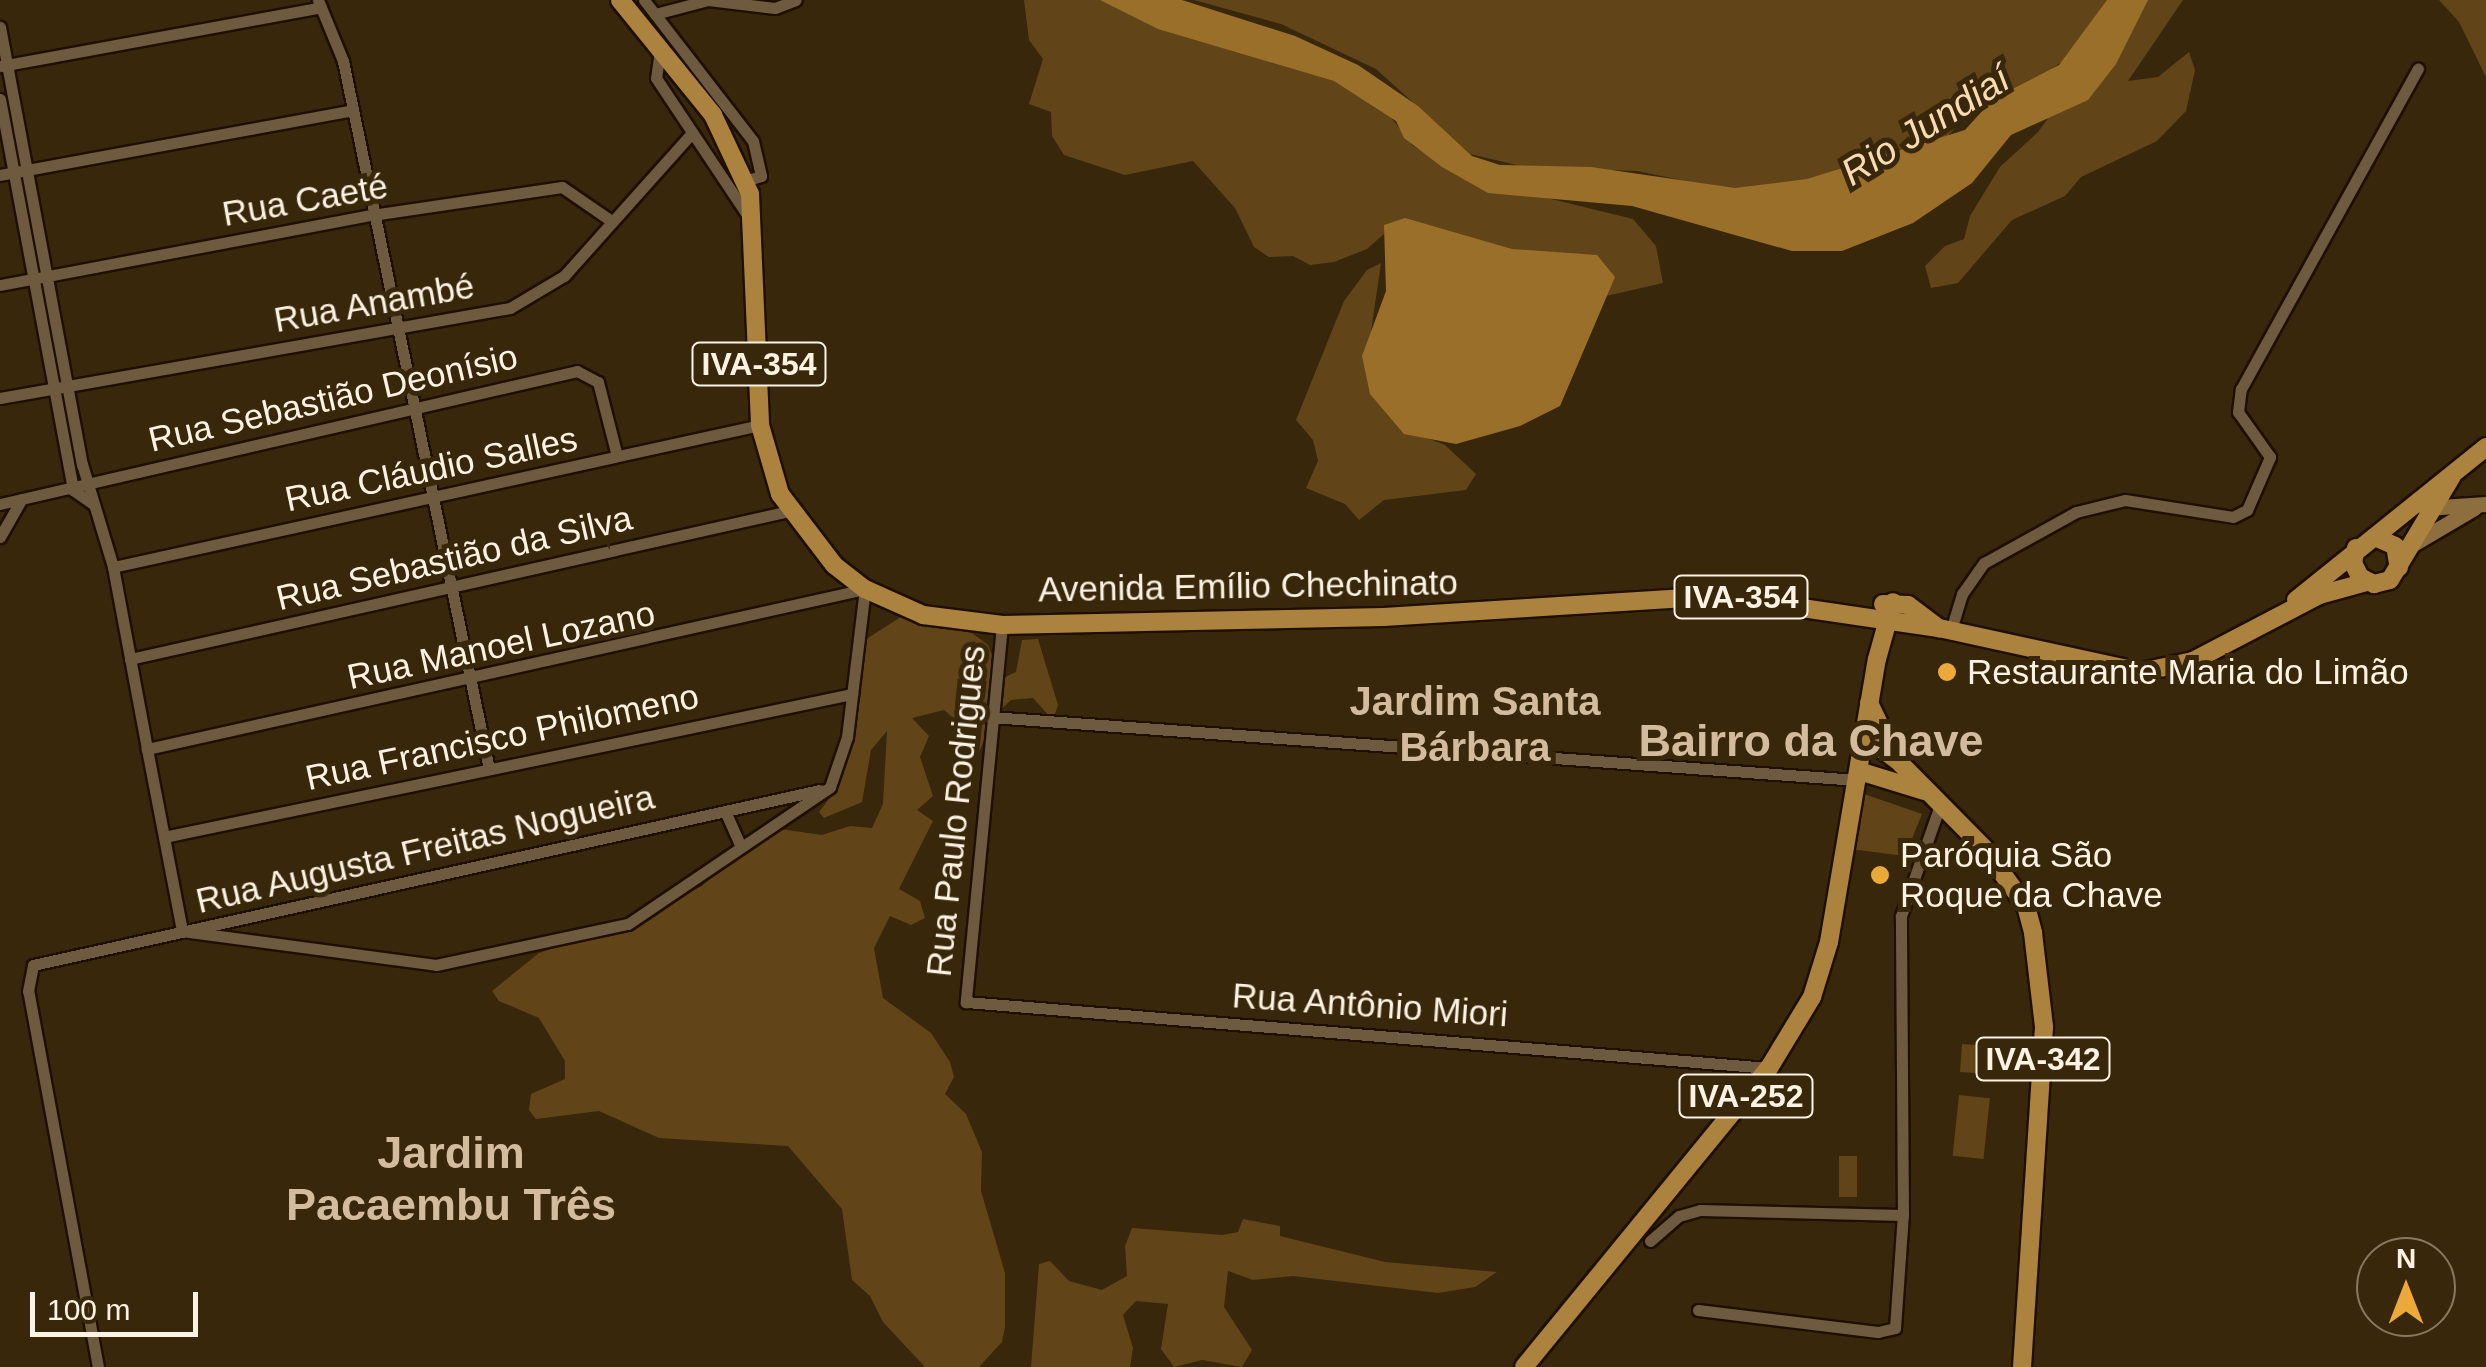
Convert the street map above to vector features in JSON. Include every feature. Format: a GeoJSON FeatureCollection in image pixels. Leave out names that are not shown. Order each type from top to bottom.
{"type":"FeatureCollection","features":[{"type":"Feature","properties":{"kind":"main road","name":"Avenida Emílio Chechinato"},"geometry":{"type":"LineString","coordinates":[[620,0],[713,115],[745,181],[755,229],[760,425],[768,464],[790,511],[834,565],[865,589],[922,615],[1002,624],[1443,615],[1720,596],[1945,629],[2141,672],[2193,661],[2286,612],[2367,582]]}},
{"type":"Feature","properties":{"kind":"main road"},"geometry":{"type":"LineString","coordinates":[[2454,472],[2390,580],[2367,582],[2355,571],[2356,548],[2486,447]]}},
{"type":"Feature","properties":{"kind":"main road"},"geometry":{"type":"LineString","coordinates":[[2408,508],[2482,505]]}},
{"type":"Feature","properties":{"kind":"main road"},"geometry":{"type":"LineString","coordinates":[[2414,544],[2482,505]]}},
{"type":"Feature","properties":{"kind":"main road"},"geometry":{"type":"LineString","coordinates":[[2374,537],[2395,546],[2399,568]]}},
{"type":"Feature","properties":{"kind":"main road","name":"Avenida Emílio Chechinato"},"geometry":{"type":"LineString","coordinates":[[2286,612],[2356,548]]}},
{"type":"Feature","properties":{"kind":"main road"},"geometry":{"type":"LineString","coordinates":[[1852,614],[1893,602],[1928,615],[1945,629]]}},
{"type":"Feature","properties":{"kind":"main road"},"geometry":{"type":"LineString","coordinates":[[1884,620],[1893,602]]}},
{"type":"Feature","properties":{"kind":"main road","name":"IVA-252"},"geometry":{"type":"LineString","coordinates":[[1524,1367],[1769,1068],[1812,996],[1829,942],[1884,620]]}},
{"type":"Feature","properties":{"kind":"main road"},"geometry":{"type":"LineString","coordinates":[[1869,703],[1897,760]]}},
{"type":"Feature","properties":{"kind":"main road"},"geometry":{"type":"LineString","coordinates":[[1864,736],[1897,760],[1925,791]]}},
{"type":"Feature","properties":{"kind":"main road"},"geometry":{"type":"LineString","coordinates":[[1858,776],[1925,791]]}},
{"type":"Feature","properties":{"kind":"main road","name":"IVA-342"},"geometry":{"type":"LineString","coordinates":[[1925,791],[1983,847],[2026,906],[2042,978],[2040,1130],[2022,1367]]}},
{"type":"Feature","properties":{"kind":"street"},"geometry":{"type":"LineString","coordinates":[[644,0],[753,142],[760,176],[745,181]]}},
{"type":"Feature","properties":{"kind":"street"},"geometry":{"type":"LineString","coordinates":[[654,14],[708,0],[776,8],[796,0]]}},
{"type":"Feature","properties":{"kind":"street"},"geometry":{"type":"LineString","coordinates":[[4,66],[319,4],[343,61],[394,328],[488,770]]}},
{"type":"Feature","properties":{"kind":"street"},"geometry":{"type":"LineString","coordinates":[[0,26],[20,172],[40,277],[93,504],[113,567],[182,931],[436,965],[628,924],[740,844],[830,788],[842,766],[865,589]]}},
{"type":"Feature","properties":{"kind":"street"},"geometry":{"type":"LineString","coordinates":[[660,50],[656,78],[690,135],[734,186],[755,229]]}},
{"type":"Feature","properties":{"kind":"street"},"geometry":{"type":"LineString","coordinates":[[1945,629],[1962,594],[1984,563],[2076,512],[2125,500],[2233,517],[2247,510],[2270,457],[2244,422],[2238,399],[2418,68]]}},
{"type":"Feature","properties":{"kind":"street"},"geometry":{"type":"LineString","coordinates":[[0,99],[20,172]]}},
{"type":"Feature","properties":{"kind":"street"},"geometry":{"type":"LineString","coordinates":[[0,175],[352,110]]}},
{"type":"Feature","properties":{"kind":"street","name":"Rua Anambé"},"geometry":{"type":"LineString","coordinates":[[0,398],[510,308],[544,293],[690,135]]}},
{"type":"Feature","properties":{"kind":"street","name":"Rua Caeté"},"geometry":{"type":"LineString","coordinates":[[0,285],[372,215],[562,187],[610,220]]}},
{"type":"Feature","properties":{"kind":"street"},"geometry":{"type":"LineString","coordinates":[[40,277],[53,388],[73,490],[93,504]]}},
{"type":"Feature","properties":{"kind":"street","name":"Rua Sebastião Deonísio"},"geometry":{"type":"LineString","coordinates":[[0,504],[577,371],[590,374],[598,382],[617,456]]}},
{"type":"Feature","properties":{"kind":"street","name":"Rua Cláudio Salles"},"geometry":{"type":"LineString","coordinates":[[113,567],[760,425]]}},
{"type":"Feature","properties":{"kind":"street"},"geometry":{"type":"LineString","coordinates":[[0,536],[21,500]]}},
{"type":"Feature","properties":{"kind":"street","name":"Rua Sebastião da Silva"},"geometry":{"type":"LineString","coordinates":[[130,660],[790,511]]}},
{"type":"Feature","properties":{"kind":"street","name":"Rua Manoel Lozano"},"geometry":{"type":"LineString","coordinates":[[147,749],[469,682],[865,589]]}},
{"type":"Feature","properties":{"kind":"street","name":"Rua Paulo Rodrigues"},"geometry":{"type":"LineString","coordinates":[[966,1002],[1002,624]]}},
{"type":"Feature","properties":{"kind":"street","name":"Rua Francisco Philomeno"},"geometry":{"type":"LineString","coordinates":[[164,837],[852,694]]}},
{"type":"Feature","properties":{"kind":"street"},"geometry":{"type":"LineString","coordinates":[[991,717],[1858,776]]}},
{"type":"Feature","properties":{"kind":"street","name":"Rua Augusta Freitas Nogueira"},"geometry":{"type":"LineString","coordinates":[[98,1367],[28,991],[33,965],[830,788]]}},
{"type":"Feature","properties":{"kind":"street"},"geometry":{"type":"LineString","coordinates":[[1698,1310],[1878,1332],[1895,1328],[1903,1214],[1901,916],[1940,805]]}},
{"type":"Feature","properties":{"kind":"street"},"geometry":{"type":"LineString","coordinates":[[725,811],[740,844]]}},
{"type":"Feature","properties":{"kind":"street","name":"Rua Antônio Miori"},"geometry":{"type":"LineString","coordinates":[[966,1002],[1769,1068]]}},
{"type":"Feature","properties":{"kind":"street"},"geometry":{"type":"LineString","coordinates":[[1650,1240],[1679,1216],[1700,1210],[1903,1214]]}},
{"type":"Feature","properties":{"kind":"shaded area"},"geometry":{"type":"Polygon","coordinates":[[[1024,0],[1122,0],[1371,91],[1412,145],[1458,176],[1633,219],[1656,246],[1663,283],[1606,296],[1395,224],[1367,249],[1334,262],[1310,265],[1293,256],[1269,257],[1254,247],[1235,208],[1193,161],[1125,175],[1064,155],[1052,136],[1051,112],[1029,104],[1043,59],[1029,40],[1024,0]]]}},
{"type":"Feature","properties":{"kind":"shaded area"},"geometry":{"type":"Polygon","coordinates":[[[1100,0],[1182,0],[1295,36],[1358,65],[1418,106],[1472,156],[1500,165],[1591,167],[1735,188],[1807,179],[1965,130],[1993,99],[2059,65],[2107,0],[2148,0],[2116,64],[2088,100],[2011,135],[1972,183],[1913,223],[1842,251],[1792,251],[1632,206],[1488,193],[1442,167],[1404,138],[1396,121],[1334,81],[1158,29],[1100,0]]]}},
{"type":"Feature","properties":{"kind":"shaded area"},"geometry":{"type":"Polygon","coordinates":[[[1194,0],[2113,0],[2063,61],[2015,95],[1984,96],[1947,137],[1812,191],[1725,189],[1637,171],[1525,167],[1470,154],[1376,69],[1281,24],[1194,0]]]}},
{"type":"Feature","properties":{"kind":"shaded area"},"geometry":{"type":"Polygon","coordinates":[[[2136,0],[2183,0],[2128,81],[2158,77],[2189,52],[2195,70],[2186,111],[2157,141],[2081,177],[2065,196],[2012,220],[1958,283],[1931,288],[1925,266],[1945,246],[1964,239],[1970,216],[2000,167],[2038,132],[2136,0]]]}},
{"type":"Feature","properties":{"kind":"shaded area"},"geometry":{"type":"Polygon","coordinates":[[[2439,0],[2486,0],[2486,77],[2459,22],[2439,0]]]}},
{"type":"Feature","properties":{"kind":"shaded area"},"geometry":{"type":"Polygon","coordinates":[[[1405,218],[1512,249],[1597,255],[1615,277],[1560,406],[1520,426],[1456,444],[1404,434],[1370,394],[1362,356],[1386,291],[1384,225],[1405,218]]]}},
{"type":"Feature","properties":{"kind":"shaded area"},"geometry":{"type":"Polygon","coordinates":[[[1381,263],[1368,352],[1406,430],[1445,445],[1476,474],[1466,490],[1384,500],[1359,520],[1345,504],[1306,488],[1318,461],[1313,440],[1296,420],[1344,301],[1367,270],[1381,263]]]}},
{"type":"Feature","properties":{"kind":"shaded area"},"geometry":{"type":"Polygon","coordinates":[[[904,615],[972,633],[988,645],[1001,679],[1016,672],[1022,640],[1038,639],[1058,705],[1053,720],[1033,698],[1011,700],[996,714],[978,754],[970,733],[944,710],[912,718],[929,736],[920,757],[933,796],[917,810],[933,821],[899,889],[920,901],[925,918],[911,925],[890,916],[874,948],[883,998],[931,1033],[950,1062],[954,1077],[945,1094],[966,1114],[982,1152],[981,1191],[1005,1273],[1005,1327],[1002,1342],[979,1367],[925,1367],[883,1322],[870,1296],[852,1280],[842,1209],[788,1146],[659,1138],[599,1111],[536,1119],[529,1110],[531,1094],[565,1079],[565,1061],[539,1018],[499,1001],[492,991],[539,953],[611,930],[702,886],[732,856],[780,829],[822,835],[850,826],[872,828],[883,804],[887,731],[871,750],[862,802],[824,818],[819,812],[835,791],[849,752],[852,663],[868,638],[904,615]]]}},
{"type":"Feature","properties":{"kind":"shaded area"},"geometry":{"type":"Polygon","coordinates":[[[1864,794],[1922,814],[1905,856],[1850,849],[1864,794]]]}},
{"type":"Feature","properties":{"kind":"shaded area"},"geometry":{"type":"Polygon","coordinates":[[[1962,1044],[2024,1048],[2022,1076],[1960,1072],[1962,1044]]]}},
{"type":"Feature","properties":{"kind":"shaded area"},"geometry":{"type":"Polygon","coordinates":[[[1959,1095],[1990,1098],[1983,1159],[1953,1156],[1959,1095]]]}},
{"type":"Feature","properties":{"kind":"shaded area"},"geometry":{"type":"Polygon","coordinates":[[[1839,1156],[1857,1156],[1857,1197],[1839,1197],[1839,1156]]]}},
{"type":"Feature","properties":{"kind":"shaded area"},"geometry":{"type":"Polygon","coordinates":[[[1243,1219],[1280,1226],[1280,1236],[1385,1262],[1497,1272],[1475,1287],[1438,1293],[1293,1276],[1253,1280],[1228,1271],[1224,1307],[1252,1350],[1242,1367],[1202,1360],[1174,1367],[1161,1349],[1168,1304],[1136,1301],[1123,1315],[1133,1348],[1130,1367],[1031,1367],[1039,1264],[1050,1261],[1069,1281],[1102,1290],[1127,1276],[1125,1246],[1132,1228],[1222,1235],[1238,1232],[1243,1219]]]}},
{"type":"Feature","properties":{"kind":"place","name":"Restaurante Maria do Limão"},"geometry":{"type":"Point","coordinates":[1947,672]}},
{"type":"Feature","properties":{"kind":"place","name":"Paróquia São Roque da Chave"},"geometry":{"type":"Point","coordinates":[1880,875]}},
{"type":"Feature","properties":{"kind":"district","name":"Jardim Santa Bárbara"},"geometry":{"type":"Point","coordinates":[1475,724]}},
{"type":"Feature","properties":{"kind":"district","name":"Bairro da Chave"},"geometry":{"type":"Point","coordinates":[1811,741]}},
{"type":"Feature","properties":{"kind":"district","name":"Jardim Pacaembu Três"},"geometry":{"type":"Point","coordinates":[451,1179]}},
{"type":"Feature","properties":{"kind":"water label","name":"Rio Jundiaí"},"geometry":{"type":"Point","coordinates":[1926,126]}}]}
